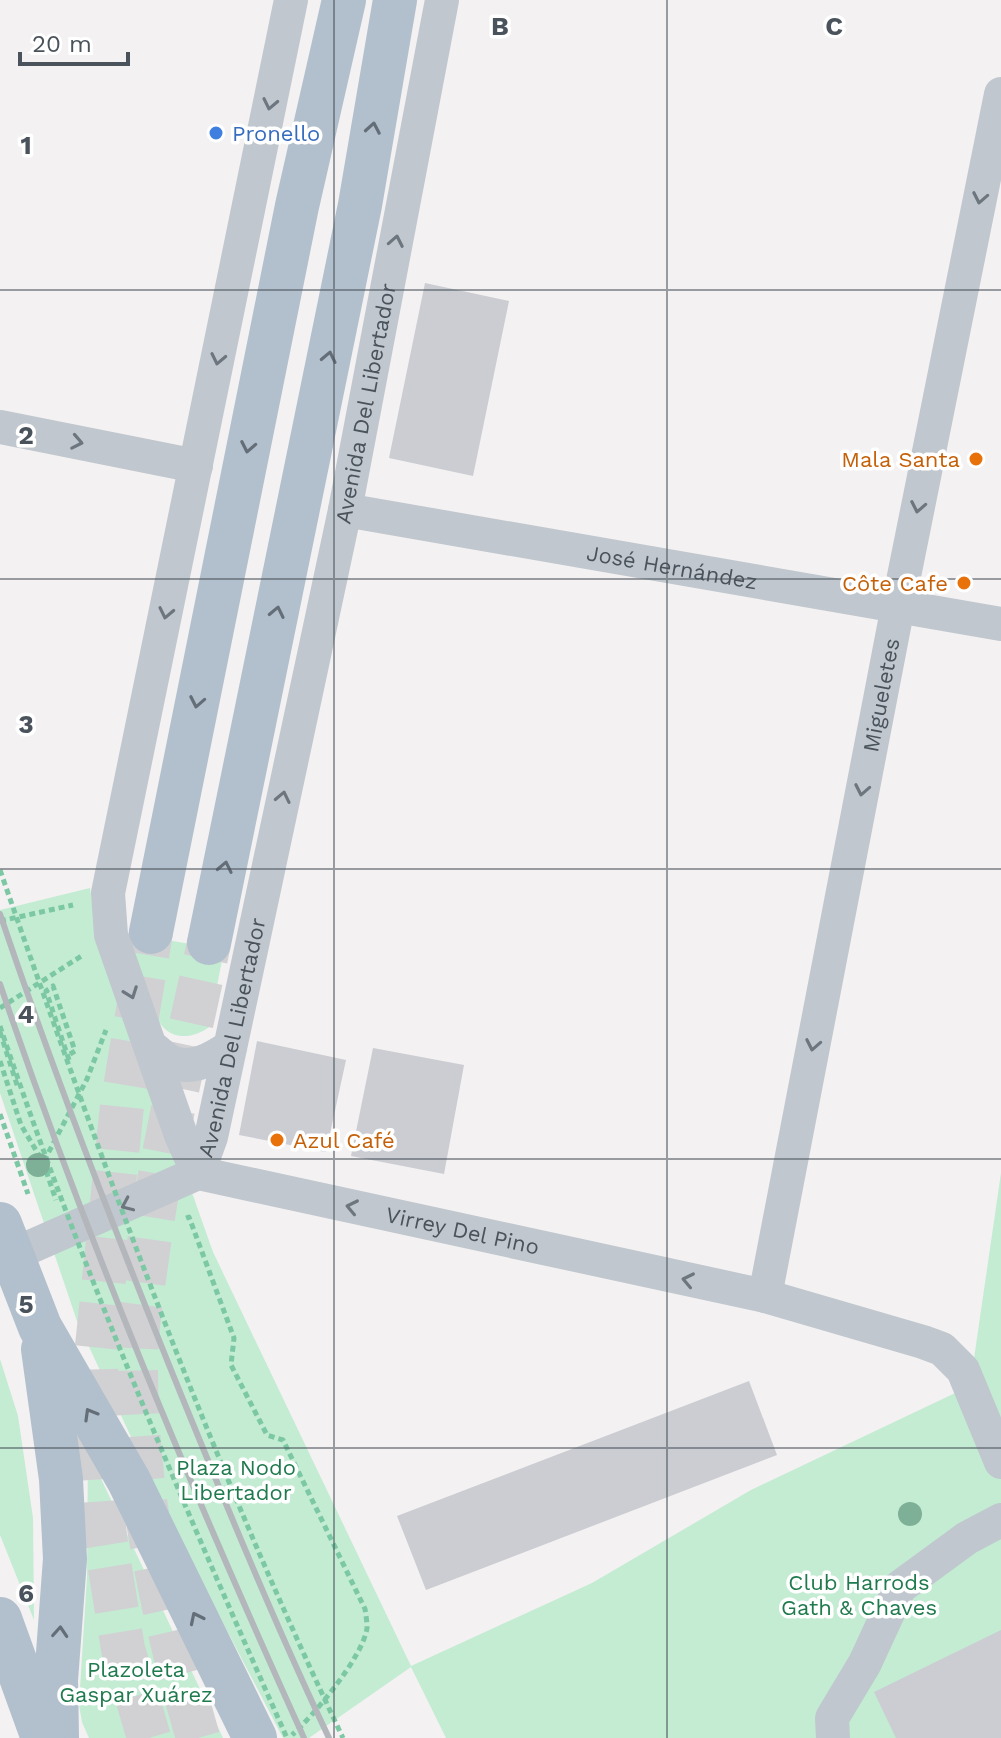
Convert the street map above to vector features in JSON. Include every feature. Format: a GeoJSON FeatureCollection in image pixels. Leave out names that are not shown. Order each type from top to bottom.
{"type":"FeatureCollection","features":[{"type":"Feature","properties":{"kind":"main road"},"geometry":{"type":"LineString","coordinates":[[151,932],[294,221],[344,0]]}},
{"type":"Feature","properties":{"kind":"main road","name":"Avenida Del Libertador"},"geometry":{"type":"LineString","coordinates":[[209,943],[360,205],[395,0]]}},
{"type":"Feature","properties":{"kind":"main road"},"geometry":{"type":"LineString","coordinates":[[6,1240],[40,1327],[129,1481],[255,1738]]}},
{"type":"Feature","properties":{"kind":"main road"},"geometry":{"type":"LineString","coordinates":[[40,1327],[61,1479],[65,1559],[56,1680],[57,1738]]}},
{"type":"Feature","properties":{"kind":"main road"},"geometry":{"type":"LineString","coordinates":[[0,1619],[43,1738]]}},
{"type":"Feature","properties":{"kind":"street","name":"Avenida Del Libertador"},"geometry":{"type":"LineString","coordinates":[[198,1173],[181,1135],[111,935],[108,906],[291,0]]}},
{"type":"Feature","properties":{"kind":"street","name":"Avenida Del Libertador"},"geometry":{"type":"LineString","coordinates":[[198,1173],[211,1137],[345,510],[442,0]]}},
{"type":"Feature","properties":{"kind":"street","name":"Migueletes"},"geometry":{"type":"LineString","coordinates":[[765,1296],[898,606],[1001,94]]}},
{"type":"Feature","properties":{"kind":"street"},"geometry":{"type":"LineString","coordinates":[[0,427],[196,466]]}},
{"type":"Feature","properties":{"kind":"street","name":"José Hernández"},"geometry":{"type":"LineString","coordinates":[[345,510],[1001,624]]}},
{"type":"Feature","properties":{"kind":"street"},"geometry":{"type":"LineString","coordinates":[[151,1047],[173,1063],[207,1061],[230,1047]]}},
{"type":"Feature","properties":{"kind":"street"},"geometry":{"type":"LineString","coordinates":[[6,1240],[70,1243],[155,1192],[198,1173]]}},
{"type":"Feature","properties":{"kind":"street","name":"Virrey Del Pino"},"geometry":{"type":"LineString","coordinates":[[198,1173],[765,1296],[923,1342],[942,1349],[963,1370],[1001,1462]]}},
{"type":"Feature","properties":{"kind":"street"},"geometry":{"type":"LineString","coordinates":[[833,1738],[832,1718],[865,1663],[900,1587],[967,1538],[1001,1520]]}},
{"type":"Feature","properties":{"kind":"path"},"geometry":{"type":"LineString","coordinates":[[0,870],[128,1228],[203,1418],[343,1738]]}},
{"type":"Feature","properties":{"kind":"path"},"geometry":{"type":"LineString","coordinates":[[0,921],[83,903],[108,906],[93,949],[0,1008]]}},
{"type":"Feature","properties":{"kind":"path"},"geometry":{"type":"LineString","coordinates":[[53,986],[75,1051],[68,1057],[46,991],[53,986]]}},
{"type":"Feature","properties":{"kind":"path"},"geometry":{"type":"LineString","coordinates":[[43,1162],[87,1079],[109,1022]]}},
{"type":"Feature","properties":{"kind":"path"},"geometry":{"type":"LineString","coordinates":[[0,1026],[17,1085]]}},
{"type":"Feature","properties":{"kind":"path"},"geometry":{"type":"LineString","coordinates":[[0,1032],[83,1259],[288,1738],[329,1694],[358,1649],[367,1629],[365,1609],[283,1440],[267,1435],[231,1365],[234,1338],[189,1217],[164,1227],[155,1192]]}},
{"type":"Feature","properties":{"kind":"path"},"geometry":{"type":"LineString","coordinates":[[0,1059],[21,1125],[43,1162],[70,1243]]}},
{"type":"Feature","properties":{"kind":"path"},"geometry":{"type":"LineString","coordinates":[[0,1059],[10,1087],[17,1085]]}},
{"type":"Feature","properties":{"kind":"green space"},"geometry":{"type":"Polygon","coordinates":[[[90,888],[94,916],[213,1252],[411,1666],[592,1583],[751,1490],[970,1386],[1001,1173],[1001,1738],[446,1738],[411,1667],[309,1738],[283,1738],[173,1527],[77,1321],[0,1093],[0,910],[90,888]]]}},
{"type":"Feature","properties":{"kind":"green space"},"geometry":{"type":"Polygon","coordinates":[[[122,932],[224,950],[209,1027],[198,1033],[180,1036],[163,1027],[146,995],[122,932]]]}},
{"type":"Feature","properties":{"kind":"green space"},"geometry":{"type":"Polygon","coordinates":[[[0,1359],[18,1416],[33,1518],[34,1620],[0,1535],[0,1359]]]}},
{"type":"Feature","properties":{"kind":"green space","name":"Plazoleta Gaspar Xuárez"},"geometry":{"type":"Polygon","coordinates":[[[88,1451],[223,1738],[89,1738],[79,1705],[87,1577],[88,1451]]]}},
{"type":"Feature","properties":{"kind":"building"},"geometry":{"type":"Polygon","coordinates":[[[425,283],[509,301],[473,476],[389,458],[425,283]]]}},
{"type":"Feature","properties":{"kind":"building"},"geometry":{"type":"Polygon","coordinates":[[[257,1041],[346,1060],[326,1152],[239,1135],[257,1041]]]}},
{"type":"Feature","properties":{"kind":"building"},"geometry":{"type":"Polygon","coordinates":[[[373,1048],[464,1065],[444,1174],[351,1156],[373,1048]]]}},
{"type":"Feature","properties":{"kind":"building"},"geometry":{"type":"Polygon","coordinates":[[[749,1381],[777,1455],[426,1590],[397,1516],[749,1381]]]}},
{"type":"Feature","properties":{"kind":"building"},"geometry":{"type":"Polygon","coordinates":[[[1001,1630],[1001,1738],[896,1738],[874,1692],[1001,1630]]]}},
{"type":"Feature","properties":{"kind":"tunnel"},"geometry":{"type":"LineString","coordinates":[[149,1738],[123,1649],[105,1537],[96,1356],[122,1106],[151,932]]}},
{"type":"Feature","properties":{"kind":"tunnel"},"geometry":{"type":"LineString","coordinates":[[198,1738],[154,1558],[141,1467],[136,1360],[140,1306],[159,1184],[209,943]]}},
{"type":"Feature","properties":{"kind":"railway"},"geometry":{"type":"LineString","coordinates":[[0,914],[110,1217],[253,1569],[329,1738]]}},
{"type":"Feature","properties":{"kind":"railway"},"geometry":{"type":"LineString","coordinates":[[0,984],[68,1176],[143,1365],[221,1552],[304,1738]]}},
{"type":"Feature","properties":{"kind":"place","name":"Pronello"},"geometry":{"type":"Point","coordinates":[216,133]}},
{"type":"Feature","properties":{"kind":"place","name":"Mala Santa"},"geometry":{"type":"Point","coordinates":[976,459]}},
{"type":"Feature","properties":{"kind":"place","name":"Côte Cafe"},"geometry":{"type":"Point","coordinates":[964,583]}},
{"type":"Feature","properties":{"kind":"place","name":"Azul Café"},"geometry":{"type":"Point","coordinates":[277,1140]}},
{"type":"Feature","properties":{"kind":"park label","name":"Plaza Nodo Libertador"},"geometry":{"type":"Point","coordinates":[236,1480]}},
{"type":"Feature","properties":{"kind":"park label","name":"Club Harrods Gath & Chaves"},"geometry":{"type":"Point","coordinates":[859,1594]}}]}
